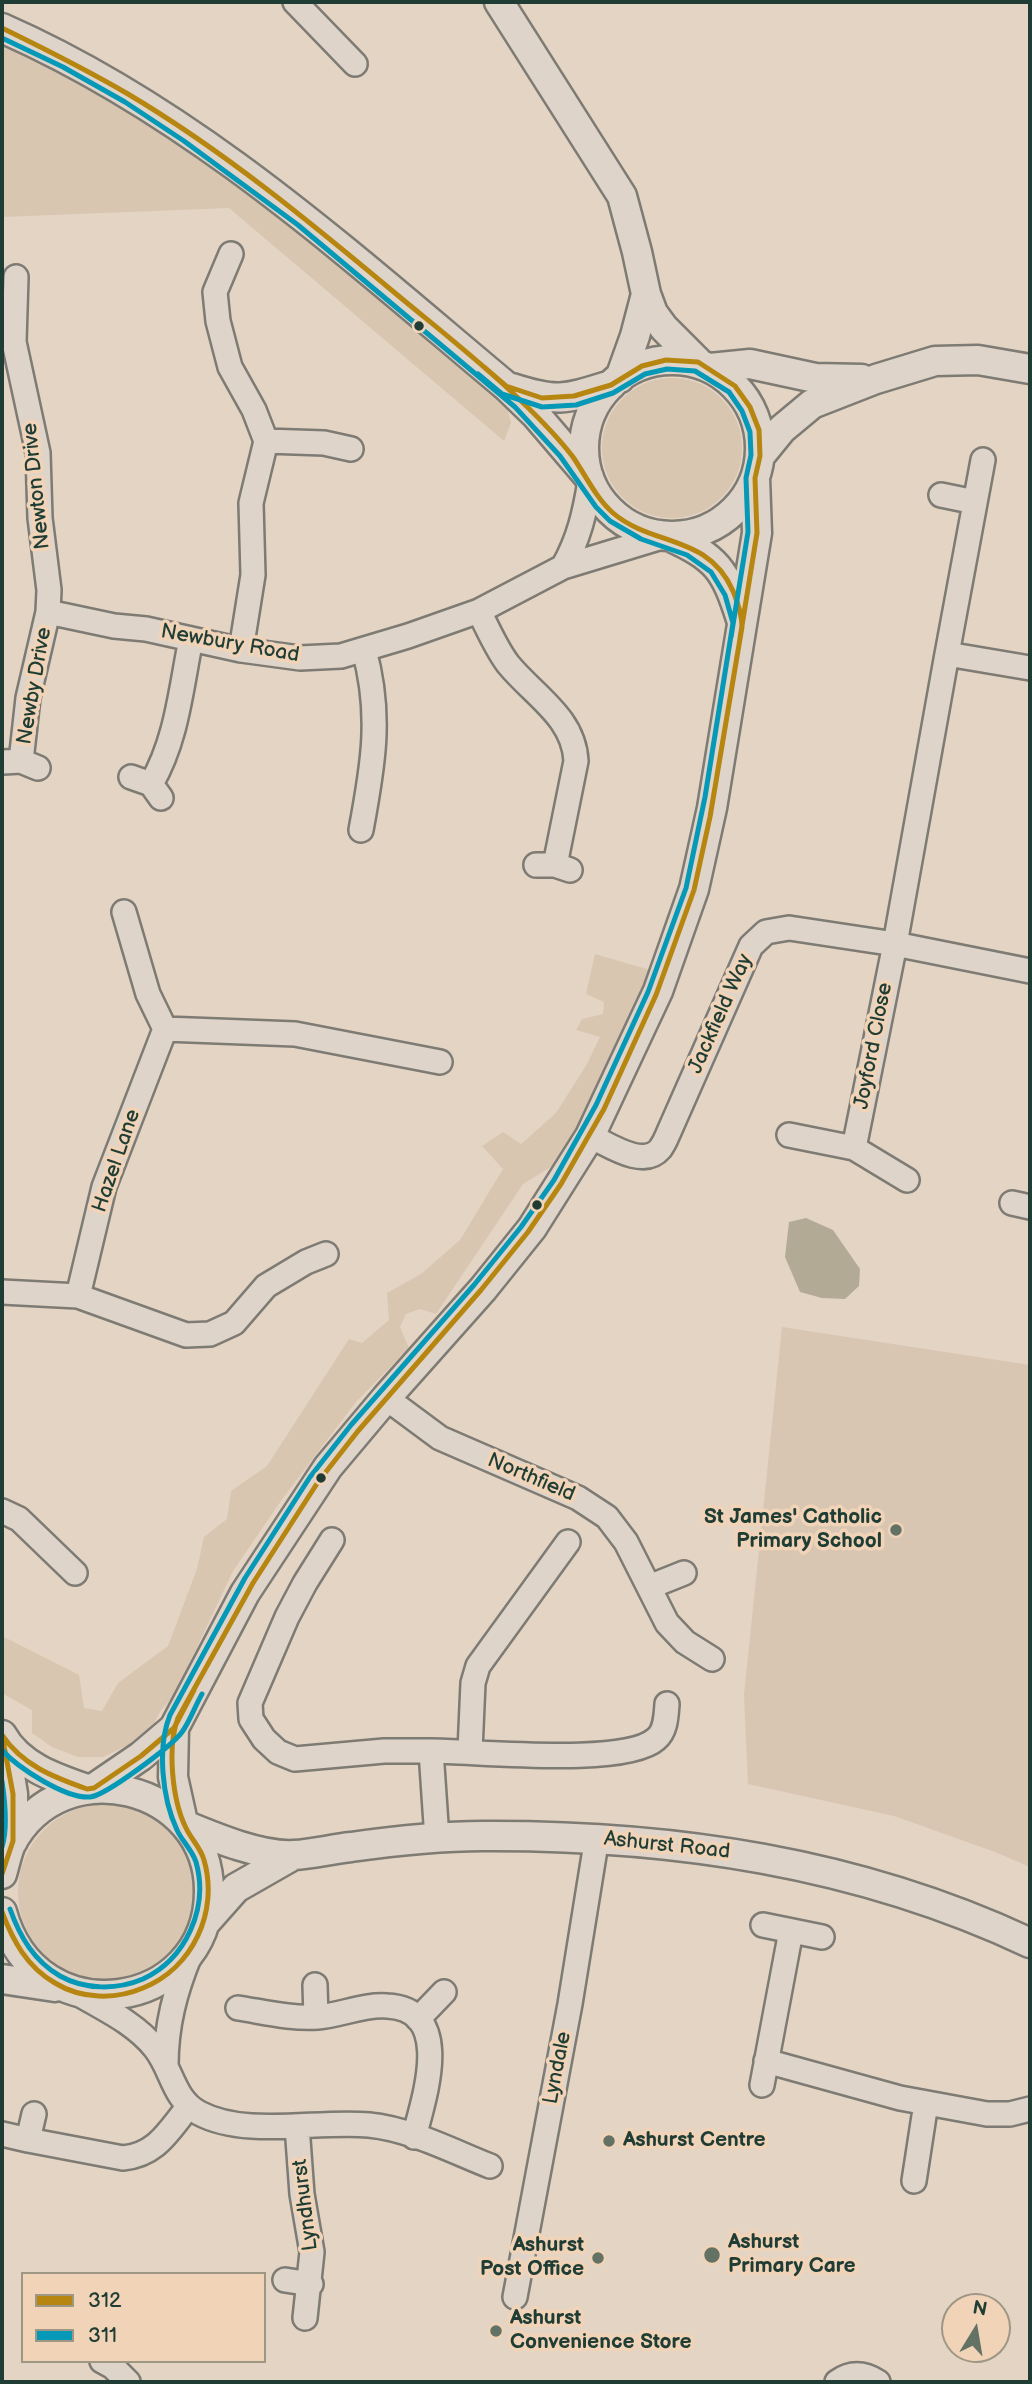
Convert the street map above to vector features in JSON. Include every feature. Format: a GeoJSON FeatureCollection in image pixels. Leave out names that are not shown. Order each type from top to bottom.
{"type":"FeatureCollection","features":[{"type":"Feature","properties":{"kind":"street"},"geometry":{"type":"LineString","coordinates":[[295,2],[355,64]]}},
{"type":"Feature","properties":{"kind":"street"},"geometry":{"type":"LineString","coordinates":[[8,1849],[32,1816],[57,1798],[91,1788],[141,1756],[174,1728],[246,1593],[328,1467],[416,1364],[446,1334],[532,1228],[590,1136],[659,990],[694,889],[712,808],[757,533],[759,430],[750,407],[734,386],[704,365],[664,328],[653,313],[622,196],[499,2]]}},
{"type":"Feature","properties":{"kind":"street"},"geometry":{"type":"LineString","coordinates":[[2,28],[109,82],[222,155],[279,197],[506,386],[536,415],[590,479],[602,502],[620,519],[641,530],[667,536],[696,548],[715,563],[730,584],[742,622]]}},
{"type":"Feature","properties":{"kind":"street"},"geometry":{"type":"LineString","coordinates":[[232,253],[215,292],[218,321],[230,367],[258,418],[266,441],[251,503],[253,575],[241,650]]}},
{"type":"Feature","properties":{"kind":"street","name":"Newton Drive"},"geometry":{"type":"LineString","coordinates":[[17,276],[14,342],[38,453],[40,518],[49,590],[48,612]]}},
{"type":"Feature","properties":{"kind":"street"},"geometry":{"type":"LineString","coordinates":[[563,567],[581,529],[590,479],[584,453],[586,428],[596,405],[615,381],[635,336],[646,294]]}},
{"type":"Feature","properties":{"kind":"street"},"geometry":{"type":"LineString","coordinates":[[506,386],[542,398],[558,399],[615,381],[642,366],[666,360],[704,365],[750,364],[815,378],[876,379]]}},
{"type":"Feature","properties":{"kind":"street"},"geometry":{"type":"LineString","coordinates":[[667,536],[696,533],[722,521],[742,502],[758,467],[782,429],[812,404],[876,379],[935,362],[978,360],[1030,369]]}},
{"type":"Feature","properties":{"kind":"street"},"geometry":{"type":"LineString","coordinates":[[266,441],[324,443],[351,449]]}},
{"type":"Feature","properties":{"kind":"street"},"geometry":{"type":"LineString","coordinates":[[895,944],[983,460]]}},
{"type":"Feature","properties":{"kind":"street"},"geometry":{"type":"LineString","coordinates":[[941,495],[975,502]]}},
{"type":"Feature","properties":{"kind":"street","name":"Newbury Road"},"geometry":{"type":"LineString","coordinates":[[48,612],[241,650],[300,658],[341,656],[479,611],[563,567],[667,536]]}},
{"type":"Feature","properties":{"kind":"street"},"geometry":{"type":"LineString","coordinates":[[479,611],[510,666],[564,722],[576,748],[576,761],[554,867]]}},
{"type":"Feature","properties":{"kind":"street","name":"Newby Drive"},"geometry":{"type":"LineString","coordinates":[[21,764],[30,687],[48,612]]}},
{"type":"Feature","properties":{"kind":"street"},"geometry":{"type":"LineString","coordinates":[[148,786],[162,765],[169,747],[191,639]]}},
{"type":"Feature","properties":{"kind":"street"},"geometry":{"type":"LineString","coordinates":[[359,830],[373,766],[375,724],[372,679],[364,650]]}},
{"type":"Feature","properties":{"kind":"street"},"geometry":{"type":"LineString","coordinates":[[947,654],[1030,668]]}},
{"type":"Feature","properties":{"kind":"street"},"geometry":{"type":"LineString","coordinates":[[124,912],[148,995],[165,1029],[295,1034],[440,1062]]}},
{"type":"Feature","properties":{"kind":"street","name":"Jackfield Way"},"geometry":{"type":"LineString","coordinates":[[590,1136],[632,1155],[650,1156],[659,1151],[751,947],[766,932],[789,928],[895,944],[1030,971]]}},
{"type":"Feature","properties":{"kind":"street","name":"Joyford Close"},"geometry":{"type":"LineString","coordinates":[[854,1148],[895,944]]}},
{"type":"Feature","properties":{"kind":"street","name":"Hazel Lane"},"geometry":{"type":"LineString","coordinates":[[78,1296],[104,1187],[165,1029]]}},
{"type":"Feature","properties":{"kind":"street"},"geometry":{"type":"LineString","coordinates":[[789,1135],[854,1148],[907,1180]]}},
{"type":"Feature","properties":{"kind":"street"},"geometry":{"type":"LineString","coordinates":[[2,1292],[78,1296],[186,1335],[210,1334],[234,1323],[266,1286],[306,1262],[326,1254]]}},
{"type":"Feature","properties":{"kind":"street","name":"Northfield"},"geometry":{"type":"LineString","coordinates":[[386,1398],[440,1438],[595,1507],[617,1529],[661,1613],[676,1634],[712,1658]]}},
{"type":"Feature","properties":{"kind":"street"},"geometry":{"type":"LineString","coordinates":[[2,1511],[19,1518],[75,1573]]}},
{"type":"Feature","properties":{"kind":"street"},"geometry":{"type":"LineString","coordinates":[[332,1540],[287,1617],[250,1703],[251,1719],[264,1739],[278,1752],[295,1759],[384,1751],[470,1751],[582,1756],[628,1751],[646,1745],[660,1735],[666,1718],[667,1704]]}},
{"type":"Feature","properties":{"kind":"street"},"geometry":{"type":"LineString","coordinates":[[470,1751],[473,1683],[478,1666],[568,1542]]}},
{"type":"Feature","properties":{"kind":"street"},"geometry":{"type":"LineString","coordinates":[[649,1587],[684,1573]]}},
{"type":"Feature","properties":{"kind":"street"},"geometry":{"type":"LineString","coordinates":[[166,2066],[169,2015],[176,1989],[205,1923],[209,1890],[204,1858],[185,1824],[173,1777],[174,1728]]}},
{"type":"Feature","properties":{"kind":"street"},"geometry":{"type":"LineString","coordinates":[[3,1737],[27,1762],[41,1772],[91,1788],[125,1789],[157,1801],[185,1824]]}},
{"type":"Feature","properties":{"kind":"street"},"geometry":{"type":"LineString","coordinates":[[2,1874],[8,1849],[13,1794],[3,1737]]}},
{"type":"Feature","properties":{"kind":"street"},"geometry":{"type":"LineString","coordinates":[[430,1751],[437,1839]]}},
{"type":"Feature","properties":{"kind":"street","name":"Ashurst Road"},"geometry":{"type":"LineString","coordinates":[[185,1824],[240,1846],[292,1856],[353,1846],[480,1835],[597,1837],[670,1843],[770,1859],[874,1884],[972,1918],[1030,1943]]}},
{"type":"Feature","properties":{"kind":"street","name":"Lyndale"},"geometry":{"type":"LineString","coordinates":[[515,2297],[570,2004],[597,1837]]}},
{"type":"Feature","properties":{"kind":"street","name":"Ashurst Road"},"geometry":{"type":"LineString","coordinates":[[205,1923],[236,1888],[292,1856]]}},
{"type":"Feature","properties":{"kind":"street"},"geometry":{"type":"LineString","coordinates":[[2,1912],[14,1945],[36,1971],[129,2024],[145,2036],[157,2049],[171,2081],[189,2106],[199,2113],[227,2121],[267,2127],[372,2125],[414,2137],[490,2166]]}},
{"type":"Feature","properties":{"kind":"street"},"geometry":{"type":"LineString","coordinates":[[763,1925],[822,1937]]}},
{"type":"Feature","properties":{"kind":"street"},"geometry":{"type":"LineString","coordinates":[[762,2085],[791,1931]]}},
{"type":"Feature","properties":{"kind":"street"},"geometry":{"type":"LineString","coordinates":[[2,1979],[108,1997],[140,1990],[168,1975],[191,1952]]}},
{"type":"Feature","properties":{"kind":"street"},"geometry":{"type":"LineString","coordinates":[[315,1985],[316,2017]]}},
{"type":"Feature","properties":{"kind":"street"},"geometry":{"type":"LineString","coordinates":[[418,2019],[444,1992]]}},
{"type":"Feature","properties":{"kind":"street"},"geometry":{"type":"LineString","coordinates":[[238,2008],[288,2016],[316,2017],[388,2006],[399,2007],[418,2019],[428,2040],[430,2061],[428,2083],[414,2137]]}},
{"type":"Feature","properties":{"kind":"street"},"geometry":{"type":"LineString","coordinates":[[766,2061],[926,2103],[998,2115],[1030,2109]]}},
{"type":"Feature","properties":{"kind":"street"},"geometry":{"type":"LineString","coordinates":[[914,2181],[926,2103]]}},
{"type":"Feature","properties":{"kind":"street"},"geometry":{"type":"LineString","coordinates":[[2,2134],[122,2158],[136,2157],[159,2142],[189,2106]]}},
{"type":"Feature","properties":{"kind":"street"},"geometry":{"type":"LineString","coordinates":[[28,2140],[34,2113]]}},
{"type":"Feature","properties":{"kind":"street","name":"Lyndhurst"},"geometry":{"type":"LineString","coordinates":[[297,2126],[302,2194],[312,2252],[311,2284],[305,2318]]}},
{"type":"Feature","properties":{"kind":"street","name":"Lyndhurst"},"geometry":{"type":"LineString","coordinates":[[285,2280],[311,2284]]}},
{"type":"Feature","properties":{"kind":"street"},"geometry":{"type":"LineString","coordinates":[[106,2363],[128,2382]]}},
{"type":"Feature","properties":{"kind":"street"},"geometry":{"type":"LineString","coordinates":[[837,2382],[858,2374],[878,2382]]}},
{"type":"Feature","properties":{"kind":"shaded area"},"geometry":{"type":"Polygon","coordinates":[[[2,38],[31,52],[220,164],[502,389],[511,423],[504,441],[229,208],[2,217],[2,38]]]}},
{"type":"Feature","properties":{"kind":"shaded area"},"geometry":{"type":"Polygon","coordinates":[[[672,378],[699,383],[722,398],[737,421],[742,448],[737,475],[722,498],[699,513],[672,518],[645,513],[622,498],[607,475],[602,448],[607,421],[622,398],[645,383],[672,378]]]}},
{"type":"Feature","properties":{"kind":"shaded area"},"geometry":{"type":"Polygon","coordinates":[[[595,954],[650,970],[635,1014],[611,1067],[574,1134],[554,1165],[523,1184],[436,1314],[420,1309],[406,1314],[400,1327],[409,1348],[356,1402],[283,1498],[233,1571],[174,1696],[161,1710],[150,1731],[103,1757],[78,1757],[52,1747],[32,1733],[32,1710],[2,1693],[2,1636],[79,1675],[84,1708],[102,1711],[118,1683],[168,1646],[197,1569],[204,1537],[227,1519],[231,1491],[267,1466],[349,1339],[362,1343],[389,1320],[387,1293],[421,1274],[460,1240],[503,1169],[482,1146],[503,1132],[521,1144],[556,1113],[587,1064],[600,1037],[576,1030],[582,1019],[603,1014],[604,1002],[586,994],[595,954]]]}},
{"type":"Feature","properties":{"kind":"shaded area"},"geometry":{"type":"Polygon","coordinates":[[[806,1218],[833,1230],[860,1269],[859,1286],[845,1299],[822,1298],[800,1292],[785,1257],[789,1222],[806,1218]]]}},
{"type":"Feature","properties":{"kind":"shaded area","name":"St James' Catholic Primary School"},"geometry":{"type":"Polygon","coordinates":[[[782,1327],[1030,1365],[1030,1867],[894,1816],[748,1784],[744,1695],[782,1327]]]}},
{"type":"Feature","properties":{"kind":"shaded area"},"geometry":{"type":"Polygon","coordinates":[[[106,1804],[140,1811],[168,1830],[187,1858],[194,1892],[187,1926],[168,1954],[140,1973],[106,1980],[72,1973],[44,1954],[25,1926],[18,1892],[25,1858],[44,1830],[72,1811],[106,1804]]]}},
{"type":"Feature","properties":{"kind":"transit line","name":"312"},"geometry":{"type":"LineString","coordinates":[[2,28],[97,77],[164,116],[266,188],[331,240],[474,358],[526,406],[567,449],[596,494],[613,513],[645,532],[679,543],[709,560],[722,573],[733,591],[742,627],[710,817],[694,890],[656,995],[604,1109],[561,1184],[528,1232],[358,1431],[318,1482],[253,1583],[178,1718],[172,1758],[174,1788],[181,1816],[203,1856],[208,1879],[208,1899],[198,1936],[176,1967],[161,1979],[121,1995],[87,1995],[55,1983],[36,1969],[16,1943],[2,1912]]}},
{"type":"Feature","properties":{"kind":"transit line","name":"311"},"geometry":{"type":"LineString","coordinates":[[2,38],[63,67],[125,102],[184,141],[298,225],[515,407],[560,456],[596,507],[610,521],[641,539],[687,555],[711,572],[725,595],[733,623],[705,797],[686,888],[648,992],[596,1105],[554,1180],[521,1227],[474,1285],[351,1425],[310,1477],[245,1578],[170,1715],[163,1742],[165,1788],[172,1817],[196,1862],[199,1879],[196,1914],[182,1945],[158,1970],[133,1983],[112,1987],[80,1984],[60,1976],[35,1956],[23,1939],[10,1909]]}},
{"type":"Feature","properties":{"kind":"transit line","name":"312"},"geometry":{"type":"LineString","coordinates":[[484,367],[506,386],[542,398],[574,396],[611,385],[642,366],[666,360],[698,362],[735,386],[750,407],[759,430],[760,456],[755,478],[757,533],[740,638]]}},
{"type":"Feature","properties":{"kind":"transit line","name":"311"},"geometry":{"type":"LineString","coordinates":[[478,374],[502,394],[542,407],[576,405],[613,393],[645,374],[667,369],[695,371],[729,392],[742,411],[750,432],[751,455],[746,478],[748,532],[731,637]]}},
{"type":"Feature","properties":{"kind":"transit line","name":"312"},"geometry":{"type":"LineString","coordinates":[[2,1735],[19,1754],[39,1769],[87,1789],[94,1788],[141,1756],[174,1728],[194,1690]]}},
{"type":"Feature","properties":{"kind":"transit line","name":"311"},"geometry":{"type":"LineString","coordinates":[[2,1750],[19,1765],[56,1788],[90,1797],[123,1780],[176,1739],[185,1728],[202,1694]]}},
{"type":"Feature","properties":{"kind":"transit line","name":"312"},"geometry":{"type":"LineString","coordinates":[[2,1735],[13,1794],[13,1841],[2,1874]]}},
{"type":"Feature","properties":{"kind":"transit line","name":"311"},"geometry":{"type":"LineString","coordinates":[[2,1781],[5,1806],[2,1847]]}},
{"type":"Feature","properties":{"kind":"place","name":"St James' Catholic Primary School"},"geometry":{"type":"Point","coordinates":[896,1530]}},
{"type":"Feature","properties":{"kind":"place","name":"Ashurst Centre"},"geometry":{"type":"Point","coordinates":[609,2141]}},
{"type":"Feature","properties":{"kind":"place","name":"Ashurst Primary Care"},"geometry":{"type":"Point","coordinates":[712,2255]}},
{"type":"Feature","properties":{"kind":"place","name":"Ashurst Post Office"},"geometry":{"type":"Point","coordinates":[598,2258]}},
{"type":"Feature","properties":{"kind":"place","name":"Ashurst Convenience Store"},"geometry":{"type":"Point","coordinates":[496,2331]}}]}
